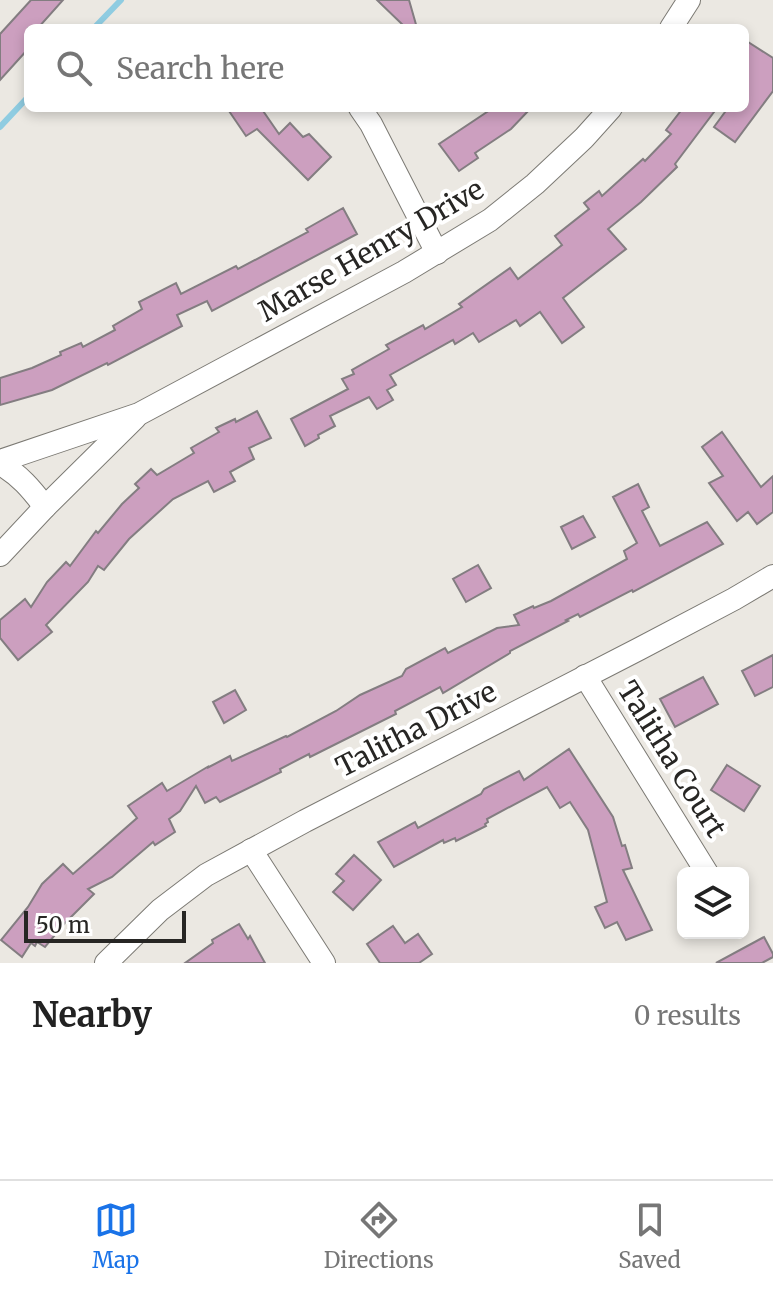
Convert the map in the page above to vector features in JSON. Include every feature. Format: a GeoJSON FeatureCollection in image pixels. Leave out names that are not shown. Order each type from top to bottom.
{"type":"FeatureCollection","features":[{"type":"Feature","properties":{"kind":"street"},"geometry":{"type":"LineString","coordinates":[[674,24],[689,0]]}},
{"type":"Feature","properties":{"kind":"street"},"geometry":{"type":"LineString","coordinates":[[363,112],[437,253]]}},
{"type":"Feature","properties":{"kind":"street","name":"Marse Henry Drive"},"geometry":{"type":"LineString","coordinates":[[0,462],[139,414],[437,253],[490,220],[535,184],[607,112]]}},
{"type":"Feature","properties":{"kind":"street","name":"Marse Henry Drive"},"geometry":{"type":"LineString","coordinates":[[0,555],[139,414]]}},
{"type":"Feature","properties":{"kind":"street"},"geometry":{"type":"LineString","coordinates":[[0,462],[24,481],[45,507]]}},
{"type":"Feature","properties":{"kind":"street","name":"Talitha Drive"},"geometry":{"type":"LineString","coordinates":[[106,963],[160,910],[206,875],[773,576]]}},
{"type":"Feature","properties":{"kind":"street","name":"Talitha Court"},"geometry":{"type":"LineString","coordinates":[[585,676],[703,867]]}},
{"type":"Feature","properties":{"kind":"street"},"geometry":{"type":"LineString","coordinates":[[251,850],[324,963]]}},
{"type":"Feature","properties":{"kind":"building"},"geometry":{"type":"Polygon","coordinates":[[[31,0],[63,0],[42,24],[24,24],[24,53],[0,80],[0,34],[31,0]]]}},
{"type":"Feature","properties":{"kind":"building"},"geometry":{"type":"Polygon","coordinates":[[[377,0],[409,0],[416,24],[402,24],[377,0]]]}},
{"type":"Feature","properties":{"kind":"building"},"geometry":{"type":"Polygon","coordinates":[[[749,43],[773,58],[773,91],[735,142],[714,127],[725,112],[749,112],[749,43]]]}},
{"type":"Feature","properties":{"kind":"building"},"geometry":{"type":"Polygon","coordinates":[[[230,112],[264,112],[279,134],[290,123],[303,137],[309,134],[331,157],[308,180],[257,129],[246,136],[230,112]]]}},
{"type":"Feature","properties":{"kind":"building"},"geometry":{"type":"Polygon","coordinates":[[[487,112],[527,112],[511,129],[475,153],[478,158],[459,171],[439,144],[487,112]]]}},
{"type":"Feature","properties":{"kind":"building"},"geometry":{"type":"Polygon","coordinates":[[[680,112],[714,112],[675,164],[677,167],[608,229],[626,249],[563,298],[584,327],[562,343],[540,312],[520,326],[516,320],[479,342],[473,333],[455,344],[453,340],[390,375],[396,385],[387,390],[393,400],[377,409],[369,397],[330,416],[335,426],[305,446],[291,419],[348,389],[342,379],[354,374],[352,370],[389,349],[386,345],[423,325],[425,329],[462,307],[459,304],[510,268],[518,279],[562,245],[555,236],[589,209],[584,203],[599,191],[602,196],[643,159],[645,161],[671,134],[666,130],[680,112]]]}},
{"type":"Feature","properties":{"kind":"building"},"geometry":{"type":"Polygon","coordinates":[[[343,208],[357,234],[212,311],[207,301],[177,315],[182,326],[108,365],[52,390],[0,405],[0,378],[32,368],[81,343],[83,347],[115,330],[113,326],[142,309],[139,302],[176,283],[181,294],[236,266],[238,269],[308,232],[306,229],[343,208]]]}},
{"type":"Feature","properties":{"kind":"building"},"geometry":{"type":"Polygon","coordinates":[[[257,411],[271,438],[249,448],[254,459],[230,472],[235,481],[214,492],[208,481],[173,499],[129,539],[104,570],[98,566],[88,582],[46,625],[52,632],[18,660],[0,638],[0,620],[25,599],[31,607],[47,582],[66,562],[70,566],[96,531],[98,533],[139,488],[135,484],[151,469],[157,475],[194,453],[191,448],[219,432],[216,428],[257,411]]]}},
{"type":"Feature","properties":{"kind":"building"},"geometry":{"type":"Polygon","coordinates":[[[722,432],[761,487],[773,476],[773,512],[757,524],[748,512],[737,521],[709,483],[723,476],[702,447],[722,432]]]}},
{"type":"Feature","properties":{"kind":"building"},"geometry":{"type":"Polygon","coordinates":[[[638,484],[649,507],[642,511],[660,546],[707,522],[723,544],[633,592],[580,617],[578,614],[566,620],[443,693],[440,687],[395,711],[396,714],[310,757],[309,754],[280,769],[281,772],[220,802],[216,797],[205,803],[196,786],[180,811],[169,819],[175,832],[155,845],[153,842],[112,877],[88,889],[94,894],[45,947],[37,942],[35,946],[31,943],[22,957],[1,940],[42,884],[63,864],[73,874],[137,818],[128,806],[162,783],[167,791],[230,756],[232,761],[287,737],[360,695],[402,676],[406,669],[445,648],[448,653],[497,628],[519,625],[514,615],[551,601],[627,559],[624,551],[637,543],[613,497],[638,484]]]}},
{"type":"Feature","properties":{"kind":"building"},"geometry":{"type":"Polygon","coordinates":[[[583,516],[595,537],[572,549],[561,527],[583,516]]]}},
{"type":"Feature","properties":{"kind":"building"},"geometry":{"type":"Polygon","coordinates":[[[478,565],[491,588],[466,602],[453,579],[478,565]]]}},
{"type":"Feature","properties":{"kind":"building"},"geometry":{"type":"Polygon","coordinates":[[[773,655],[773,687],[755,696],[742,671],[773,655]]]}},
{"type":"Feature","properties":{"kind":"building"},"geometry":{"type":"Polygon","coordinates":[[[703,677],[718,704],[675,727],[660,699],[703,677]]]}},
{"type":"Feature","properties":{"kind":"building"},"geometry":{"type":"Polygon","coordinates":[[[235,690],[246,710],[224,723],[213,702],[235,690]]]}},
{"type":"Feature","properties":{"kind":"building"},"geometry":{"type":"Polygon","coordinates":[[[569,749],[613,817],[632,868],[623,870],[652,930],[626,940],[617,922],[605,928],[595,907],[607,902],[588,830],[570,802],[560,808],[547,787],[487,819],[486,826],[456,841],[455,838],[444,843],[443,840],[394,867],[378,842],[415,822],[418,828],[519,771],[524,780],[569,749]]]}},
{"type":"Feature","properties":{"kind":"building"},"geometry":{"type":"Polygon","coordinates":[[[727,765],[760,786],[744,811],[711,790],[727,765]]]}},
{"type":"Feature","properties":{"kind":"building"},"geometry":{"type":"Polygon","coordinates":[[[354,855],[381,880],[353,910],[333,892],[344,881],[336,874],[354,855]]]}},
{"type":"Feature","properties":{"kind":"building"},"geometry":{"type":"Polygon","coordinates":[[[239,924],[248,939],[250,936],[265,963],[185,963],[213,943],[212,940],[239,924]]]}},
{"type":"Feature","properties":{"kind":"building"},"geometry":{"type":"Polygon","coordinates":[[[393,926],[405,943],[418,934],[432,954],[419,963],[380,963],[367,944],[393,926]]]}},
{"type":"Feature","properties":{"kind":"building"},"geometry":{"type":"Polygon","coordinates":[[[764,937],[773,957],[762,963],[716,963],[764,937]]]}},
{"type":"Feature","properties":{"kind":"waterway"},"geometry":{"type":"LineString","coordinates":[[98,24],[121,0]]}},
{"type":"Feature","properties":{"kind":"waterway"},"geometry":{"type":"LineString","coordinates":[[0,127],[24,101]]}}]}
